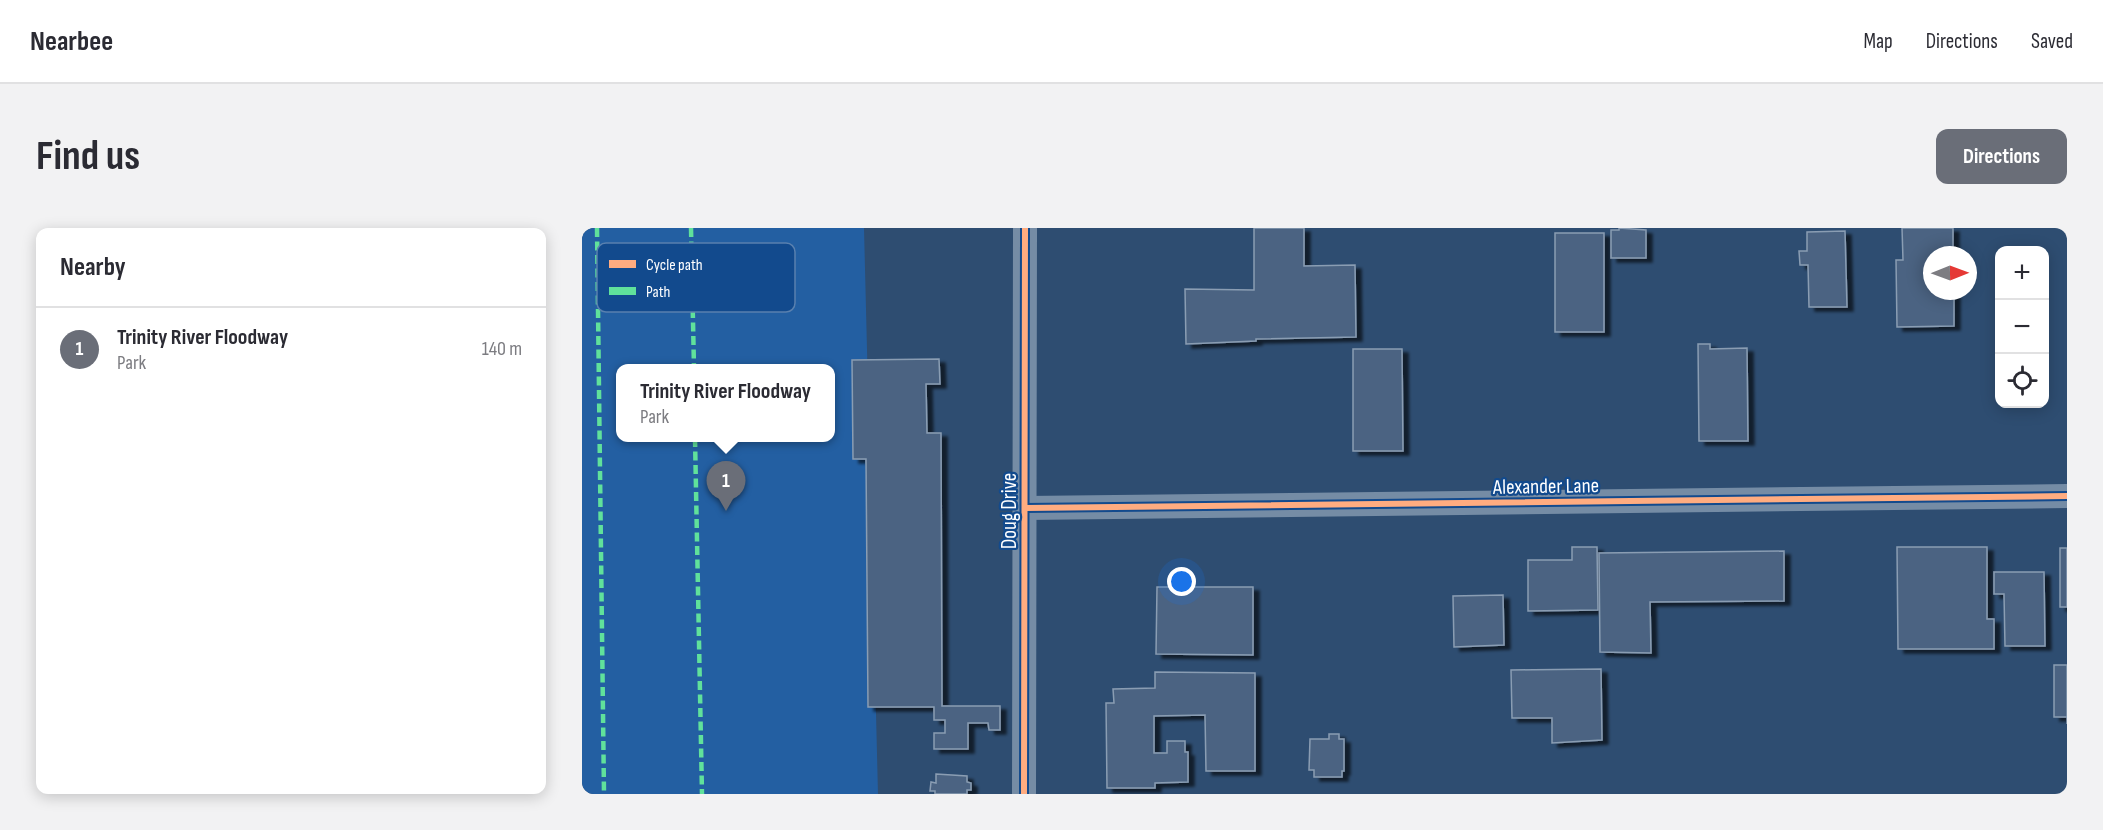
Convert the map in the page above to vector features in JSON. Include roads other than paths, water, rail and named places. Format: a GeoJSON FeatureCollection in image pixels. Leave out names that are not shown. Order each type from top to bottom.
{"type":"FeatureCollection","features":[{"type":"Feature","properties":{"kind":"street","name":"Doug Drive"},"geometry":{"type":"LineString","coordinates":[[1024,794],[1025,228]]}},
{"type":"Feature","properties":{"kind":"street","name":"Alexander Lane"},"geometry":{"type":"LineString","coordinates":[[1025,508],[2067,496]]}},
{"type":"Feature","properties":{"kind":"place","name":"Trinity River Floodway"},"geometry":{"type":"Point","coordinates":[726,511]}}]}
